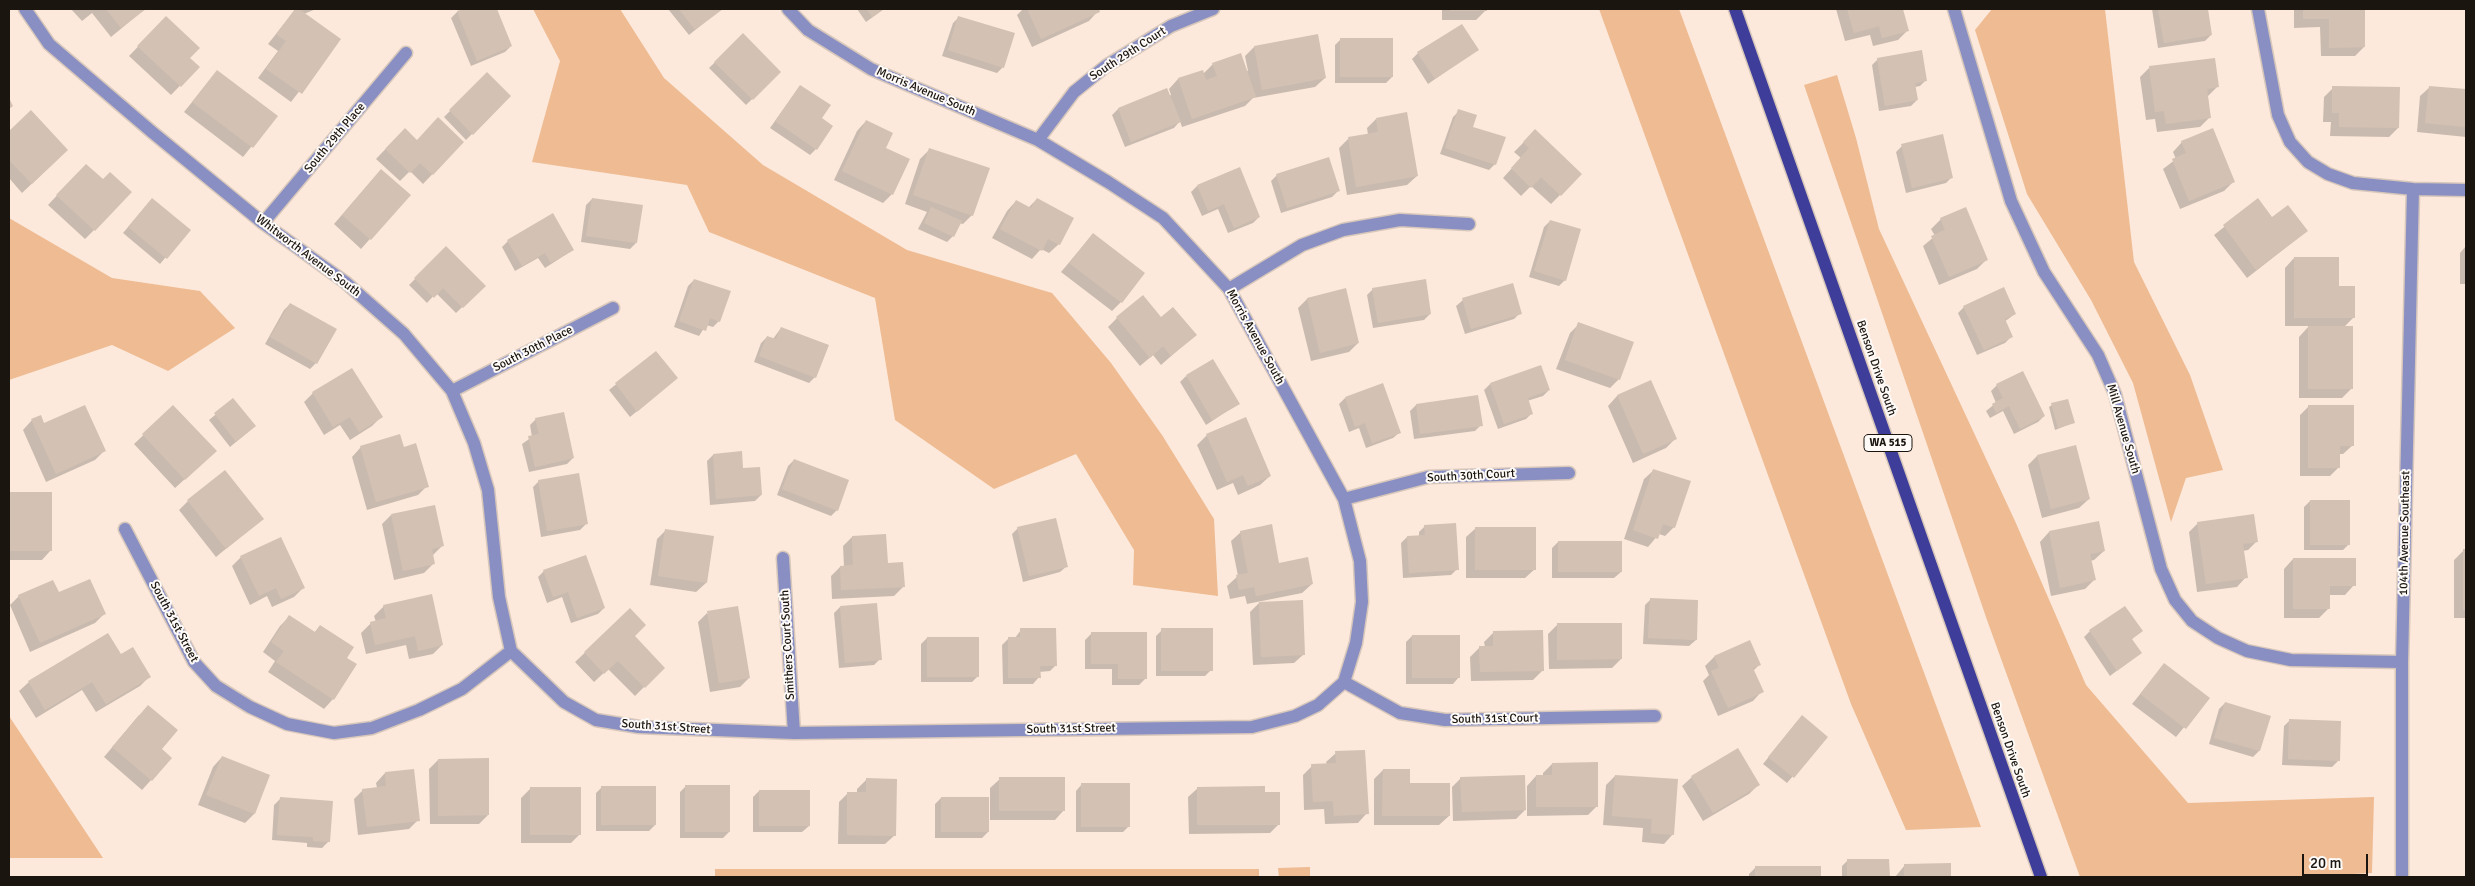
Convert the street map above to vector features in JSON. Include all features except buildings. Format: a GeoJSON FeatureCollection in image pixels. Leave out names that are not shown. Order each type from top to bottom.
{"type":"FeatureCollection","features":[{"type":"Feature","properties":{"kind":"main road","name":"Benson Drive South"},"geometry":{"type":"LineString","coordinates":[[1735,9],[2041,877]]}},
{"type":"Feature","properties":{"kind":"street","name":"Whitworth Avenue South"},"geometry":{"type":"LineString","coordinates":[[25,9],[49,44],[263,223],[352,288],[404,334],[452,391],[474,443],[488,490],[499,597],[511,651]]}},
{"type":"Feature","properties":{"kind":"street","name":"Morris Avenue South"},"geometry":{"type":"LineString","coordinates":[[788,9],[808,30],[871,69],[1038,140],[1108,182],[1163,218],[1229,289],[1344,499],[1360,561],[1362,602],[1356,643],[1344,682]]}},
{"type":"Feature","properties":{"kind":"street","name":"South 29th Court"},"geometry":{"type":"LineString","coordinates":[[1038,140],[1074,92],[1106,66],[1171,26],[1213,9]]}},
{"type":"Feature","properties":{"kind":"street","name":"Mill Avenue South"},"geometry":{"type":"LineString","coordinates":[[1954,9],[2011,200],[2044,272],[2098,355],[2115,394],[2161,569],[2175,600],[2192,621],[2218,638],[2247,651],[2291,660],[2402,662]]}},
{"type":"Feature","properties":{"kind":"street"},"geometry":{"type":"LineString","coordinates":[[2258,9],[2278,115],[2290,142],[2308,162],[2353,183],[2413,189],[2466,190]]}},
{"type":"Feature","properties":{"kind":"street","name":"South 29th Place"},"geometry":{"type":"LineString","coordinates":[[263,223],[406,54]]}},
{"type":"Feature","properties":{"kind":"street","name":"104th Avenue Southeast"},"geometry":{"type":"LineString","coordinates":[[2402,877],[2402,662],[2413,189]]}},
{"type":"Feature","properties":{"kind":"street"},"geometry":{"type":"LineString","coordinates":[[1229,289],[1302,245],[1343,230],[1400,220],[1469,224]]}},
{"type":"Feature","properties":{"kind":"street","name":"South 30th Place"},"geometry":{"type":"LineString","coordinates":[[452,391],[613,308]]}},
{"type":"Feature","properties":{"kind":"street","name":"South 30th Court"},"geometry":{"type":"LineString","coordinates":[[1344,499],[1428,477],[1569,473]]}},
{"type":"Feature","properties":{"kind":"street","name":"South 31st Street"},"geometry":{"type":"LineString","coordinates":[[125,529],[194,662],[216,686],[250,707],[288,724],[334,733],[372,728],[462,689],[511,651],[564,702],[596,720],[639,728],[794,733],[1252,727],[1295,716],[1318,704],[1344,682]]}},
{"type":"Feature","properties":{"kind":"street","name":"Smithers Court South"},"geometry":{"type":"LineString","coordinates":[[783,558],[794,733]]}},
{"type":"Feature","properties":{"kind":"street","name":"South 31st Court"},"geometry":{"type":"LineString","coordinates":[[1344,682],[1400,713],[1445,720],[1655,716]]}},
{"type":"Feature","properties":{"kind":"shaded area"},"geometry":{"type":"Polygon","coordinates":[[[533,9],[620,9],[664,78],[763,165],[907,250],[1052,293],[1111,363],[1162,435],[1214,519],[1218,596],[1133,585],[1134,550],[1076,454],[994,489],[895,420],[875,298],[709,232],[687,185],[532,162],[560,61],[533,9]]]}},
{"type":"Feature","properties":{"kind":"shaded area"},"geometry":{"type":"Polygon","coordinates":[[[1599,9],[1679,9],[1981,827],[1906,830],[1851,704],[1599,9]]]}},
{"type":"Feature","properties":{"kind":"shaded area"},"geometry":{"type":"Polygon","coordinates":[[[1992,9],[2105,9],[2134,262],[2190,375],[2223,470],[2186,478],[2171,522],[2133,383],[2091,300],[2027,194],[1975,30],[1992,9]]]}},
{"type":"Feature","properties":{"kind":"shaded area"},"geometry":{"type":"Polygon","coordinates":[[[1837,75],[1856,138],[1879,229],[2015,521],[2086,685],[2188,803],[2374,797],[2372,873],[2294,877],[2080,877],[1987,620],[1804,85],[1837,75]]]}},
{"type":"Feature","properties":{"kind":"shaded area"},"geometry":{"type":"Polygon","coordinates":[[[9,218],[112,278],[200,291],[235,328],[168,371],[112,345],[9,380],[9,218]]]}},
{"type":"Feature","properties":{"kind":"shaded area"},"geometry":{"type":"Polygon","coordinates":[[[9,716],[103,858],[9,858],[9,716]]]}},
{"type":"Feature","properties":{"kind":"shaded area"},"geometry":{"type":"Polygon","coordinates":[[[1310,867],[1310,877],[1279,877],[1278,868],[1310,867]]]}},
{"type":"Feature","properties":{"kind":"shaded area"},"geometry":{"type":"Polygon","coordinates":[[[715,869],[1259,869],[1259,877],[715,877],[715,869]]]}}]}
